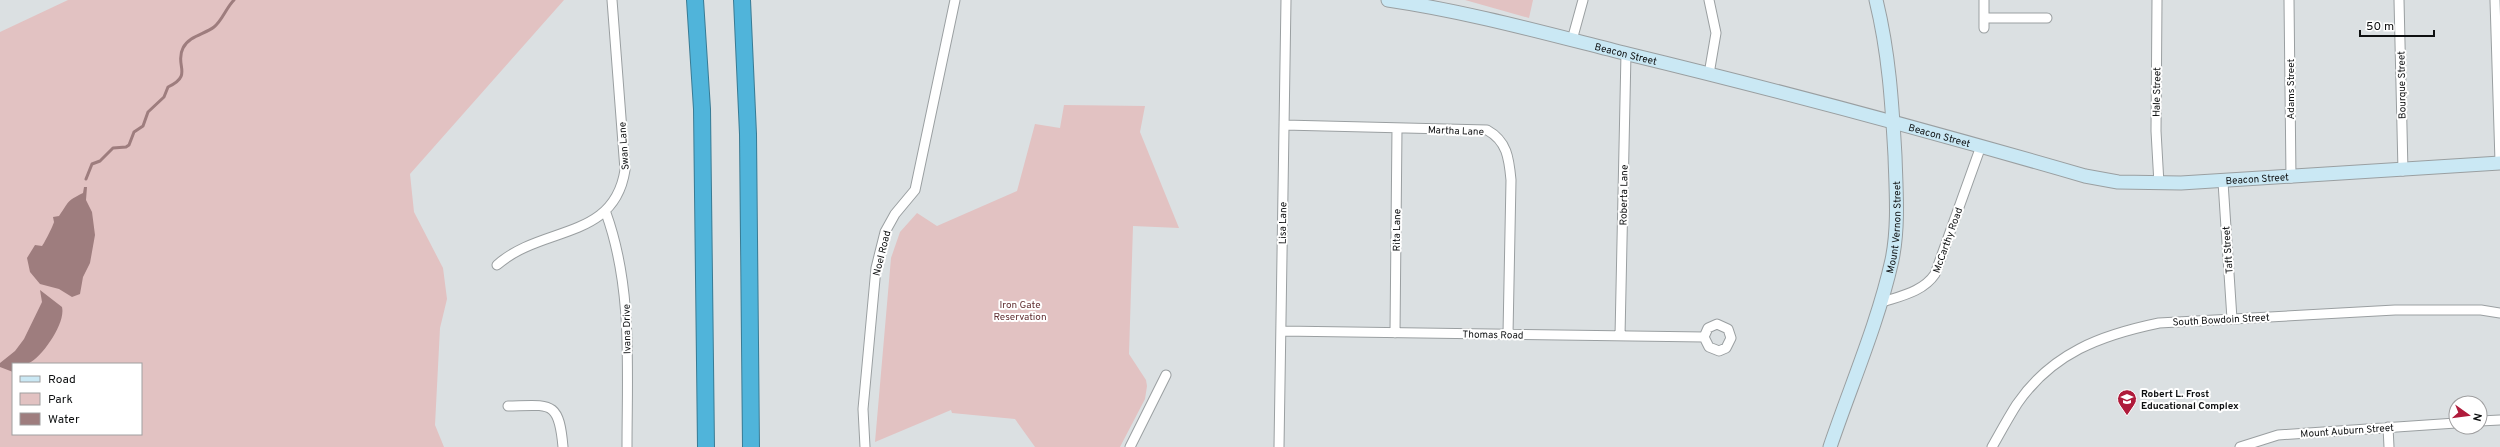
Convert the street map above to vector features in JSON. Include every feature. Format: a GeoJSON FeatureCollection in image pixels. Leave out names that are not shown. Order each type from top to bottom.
{"type":"FeatureCollection","features":[{"type":"Feature","properties":{"kind":"highway"},"geometry":{"type":"LineString","coordinates":[[695,0],[703,117],[706,447]]}},
{"type":"Feature","properties":{"kind":"highway"},"geometry":{"type":"LineString","coordinates":[[742,0],[748,134],[751,447]]}},
{"type":"Feature","properties":{"kind":"main road","name":"Beacon Street"},"geometry":{"type":"LineString","coordinates":[[1388,0],[1458,12],[1626,53],[1893,121],[2102,180],[2159,184],[2223,182],[2500,162]]}},
{"type":"Feature","properties":{"kind":"main road","name":"Mount Vernon Street"},"geometry":{"type":"LineString","coordinates":[[1830,447],[1880,302],[1892,260],[1895,236],[1896,190],[1888,50],[1876,0]]}},
{"type":"Feature","properties":{"kind":"street","name":"Swan Lane"},"geometry":{"type":"LineString","coordinates":[[497,265],[517,251],[589,222],[606,213],[623,188],[625,170],[612,0]]}},
{"type":"Feature","properties":{"kind":"street","name":"Noel Road"},"geometry":{"type":"LineString","coordinates":[[865,447],[863,409],[876,268],[885,232],[895,214],[915,190],[955,0]]}},
{"type":"Feature","properties":{"kind":"street","name":"Lisa Lane"},"geometry":{"type":"LineString","coordinates":[[1279,447],[1286,0]]}},
{"type":"Feature","properties":{"kind":"street"},"geometry":{"type":"LineString","coordinates":[[1572,40],[1583,0]]}},
{"type":"Feature","properties":{"kind":"street"},"geometry":{"type":"LineString","coordinates":[[1709,74],[1716,32],[1710,0]]}},
{"type":"Feature","properties":{"kind":"street"},"geometry":{"type":"LineString","coordinates":[[1984,0],[1984,28]]}},
{"type":"Feature","properties":{"kind":"street","name":"Hale Street"},"geometry":{"type":"LineString","coordinates":[[2157,0],[2156,131],[2159,184]]}},
{"type":"Feature","properties":{"kind":"street","name":"Adams Street"},"geometry":{"type":"LineString","coordinates":[[2289,0],[2291,178]]}},
{"type":"Feature","properties":{"kind":"street","name":"Bourque Street"},"geometry":{"type":"LineString","coordinates":[[2399,0],[2403,170]]}},
{"type":"Feature","properties":{"kind":"street"},"geometry":{"type":"LineString","coordinates":[[2495,0],[2500,162]]}},
{"type":"Feature","properties":{"kind":"street"},"geometry":{"type":"LineString","coordinates":[[1984,18],[2047,18]]}},
{"type":"Feature","properties":{"kind":"street","name":"Roberta Lane"},"geometry":{"type":"LineString","coordinates":[[1620,336],[1626,53]]}},
{"type":"Feature","properties":{"kind":"street","name":"Martha Lane"},"geometry":{"type":"LineString","coordinates":[[1284,125],[1487,130],[1501,140],[1509,161],[1511,180],[1508,334]]}},
{"type":"Feature","properties":{"kind":"street","name":"Rita Lane"},"geometry":{"type":"LineString","coordinates":[[1395,333],[1397,128]]}},
{"type":"Feature","properties":{"kind":"street","name":"McCarthy Road"},"geometry":{"type":"LineString","coordinates":[[1880,302],[1918,289],[1929,283],[1935,274],[1981,146]]}},
{"type":"Feature","properties":{"kind":"street","name":"Taft Street"},"geometry":{"type":"LineString","coordinates":[[2223,182],[2232,319]]}},
{"type":"Feature","properties":{"kind":"street","name":"Ivana Drive"},"geometry":{"type":"LineString","coordinates":[[606,213],[620,256],[626,299],[628,447]]}},
{"type":"Feature","properties":{"kind":"street","name":"South Bowdoin Street"},"geometry":{"type":"LineString","coordinates":[[1992,447],[2017,404],[2046,371],[2079,348],[2102,337],[2159,323],[2395,310],[2481,310],[2500,313]]}},
{"type":"Feature","properties":{"kind":"street","name":"Thomas Road"},"geometry":{"type":"LineString","coordinates":[[1281,331],[1704,337]]}},
{"type":"Feature","properties":{"kind":"street"},"geometry":{"type":"LineString","coordinates":[[1130,447],[1166,375]]}},
{"type":"Feature","properties":{"kind":"street"},"geometry":{"type":"LineString","coordinates":[[508,406],[534,406],[549,408],[554,411],[559,416],[563,447]]}},
{"type":"Feature","properties":{"kind":"street"},"geometry":{"type":"LineString","coordinates":[[2488,421],[2500,420]]}},
{"type":"Feature","properties":{"kind":"street","name":"Mount Auburn Street"},"geometry":{"type":"LineString","coordinates":[[2240,447],[2278,435],[2448,423]]}},
{"type":"Feature","properties":{"kind":"street"},"geometry":{"type":"LineString","coordinates":[[2388,427],[2389,447]]}},
{"type":"Feature","properties":{"kind":"green space"},"geometry":{"type":"Polygon","coordinates":[[[68,0],[564,0],[410,174],[414,212],[443,268],[447,299],[440,328],[435,425],[444,447],[0,447],[0,32],[68,0]]]}},
{"type":"Feature","properties":{"kind":"green space"},"geometry":{"type":"Polygon","coordinates":[[[1465,0],[1533,0],[1529,18],[1465,0]]]}},
{"type":"Feature","properties":{"kind":"green space","name":"Iron Gate Reservation"},"geometry":{"type":"Polygon","coordinates":[[[1064,105],[1145,106],[1140,132],[1179,228],[1133,226],[1129,354],[1146,380],[1147,386],[1145,399],[1120,447],[1035,447],[1015,419],[952,413],[951,410],[875,442],[891,258],[900,232],[917,213],[937,226],[1017,191],[1035,124],[1060,128],[1064,105]]]}},
{"type":"Feature","properties":{"kind":"water"},"geometry":{"type":"Polygon","coordinates":[[[84,187],[87,187],[86,200],[92,212],[95,235],[90,263],[83,277],[80,294],[72,297],[59,289],[40,284],[30,272],[27,258],[35,245],[43,245],[54,222],[53,217],[59,216],[70,200],[83,193],[84,187]]]}},
{"type":"Feature","properties":{"kind":"water"},"geometry":{"type":"Polygon","coordinates":[[[40,290],[62,307],[60,322],[52,339],[40,354],[29,363],[12,363],[12,372],[0,367],[0,363],[15,351],[24,339],[42,302],[40,290]]]}},
{"type":"Feature","properties":{"kind":"waterway"},"geometry":{"type":"LineString","coordinates":[[86,179],[92,164],[100,161],[113,148],[126,147],[129,145],[134,132],[143,126],[148,112],[164,97],[168,87],[176,83],[180,78],[182,74],[181,54],[183,48],[193,38],[214,27],[234,0]]}},
{"type":"Feature","properties":{"kind":"place","name":"Robert L. Frost Educational Complex"},"geometry":{"type":"Point","coordinates":[2127,416]}}]}
